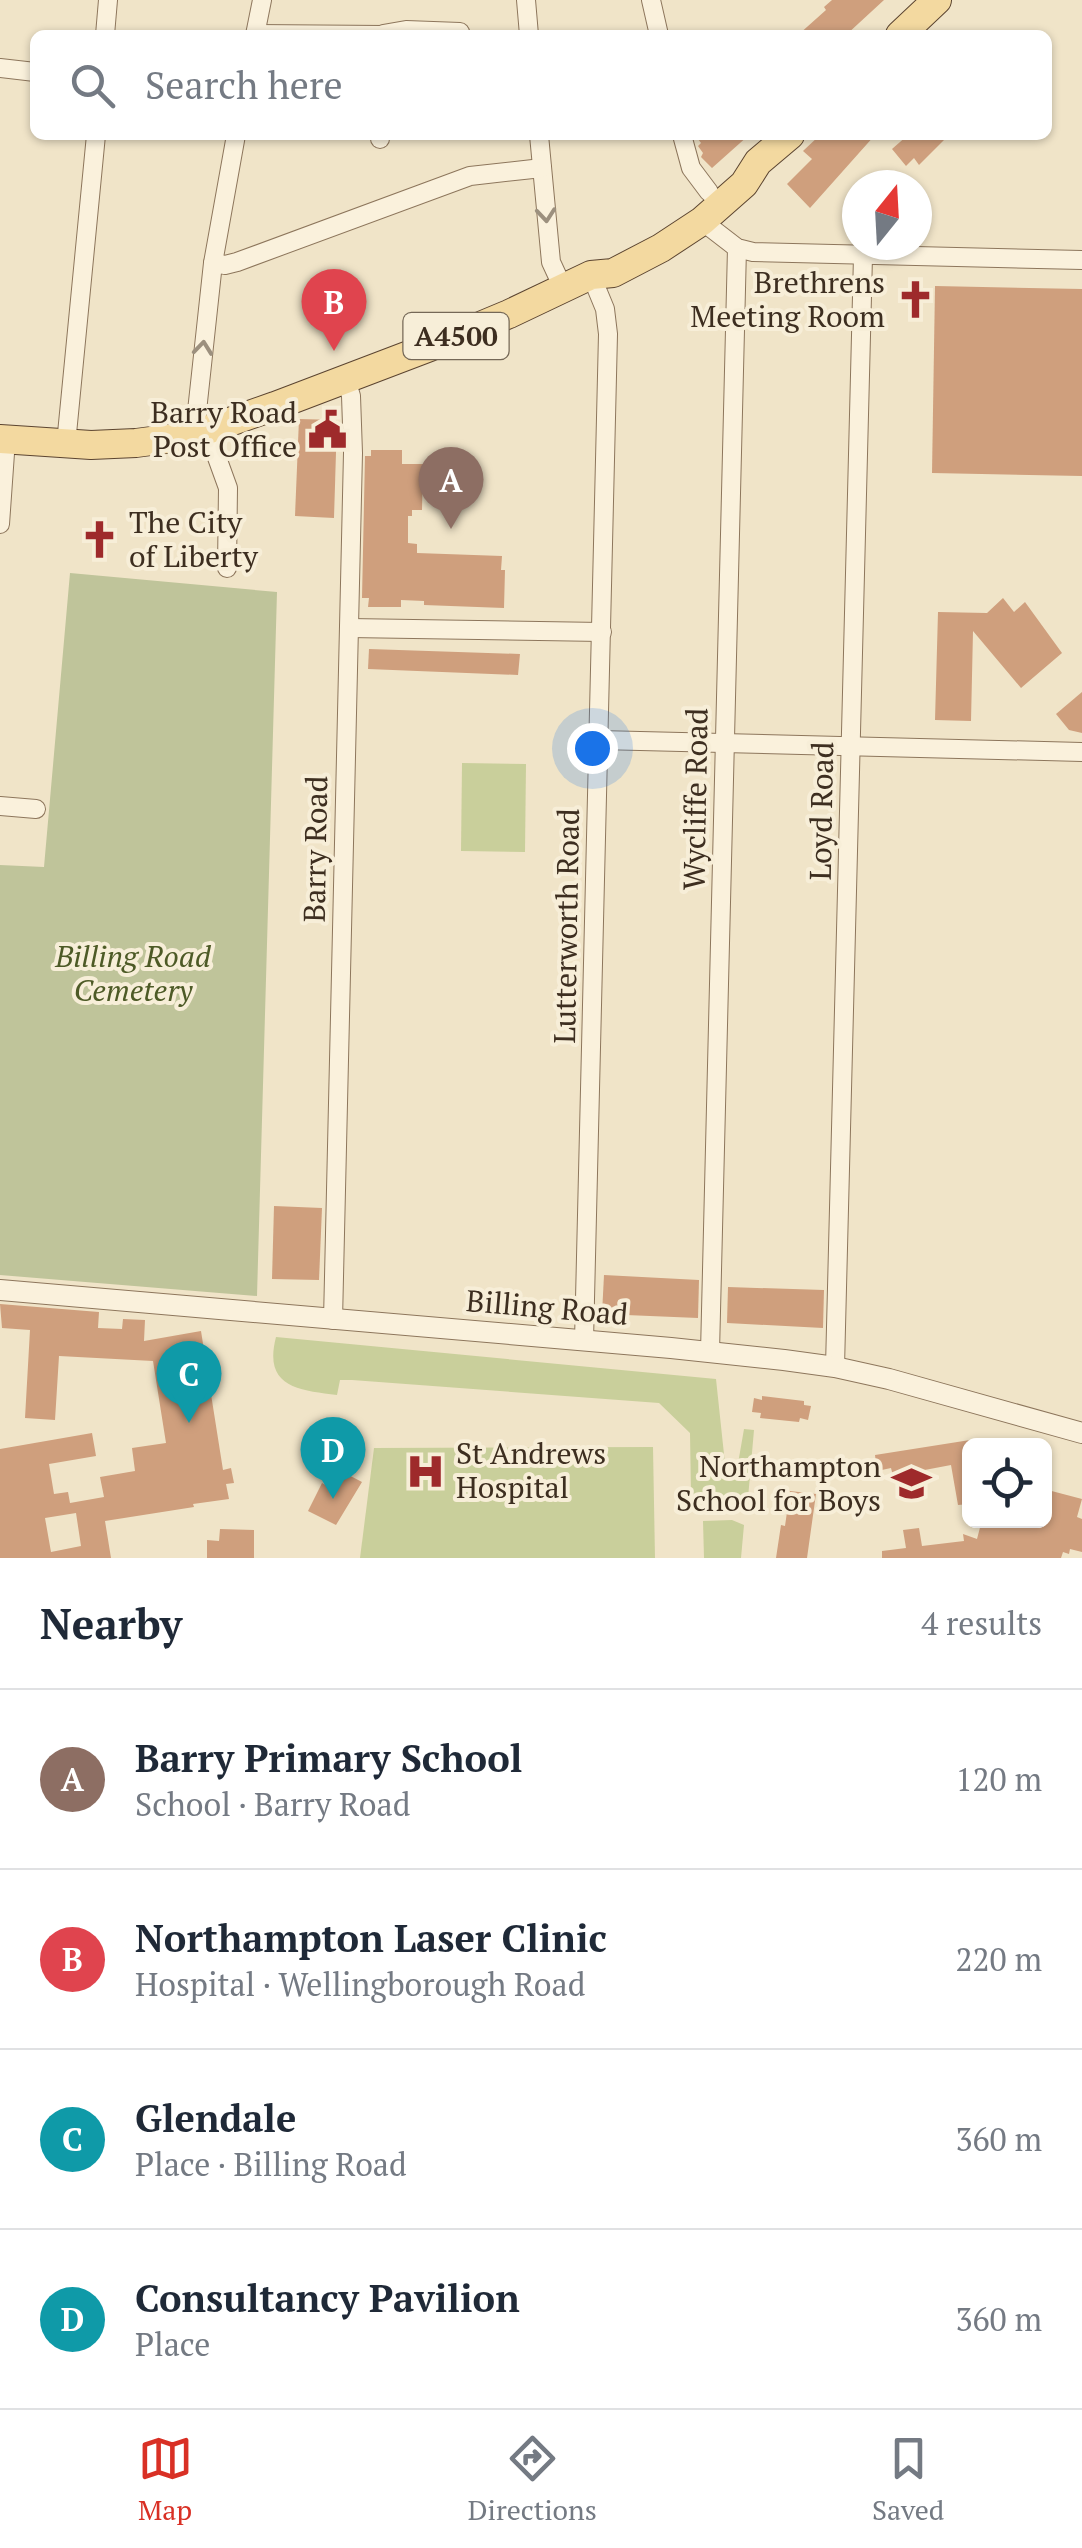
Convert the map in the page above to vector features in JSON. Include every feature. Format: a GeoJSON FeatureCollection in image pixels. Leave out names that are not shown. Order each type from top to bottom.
{"type":"FeatureCollection","features":[{"type":"Feature","properties":{"kind":"main road"},"geometry":{"type":"LineString","coordinates":[[905,30],[936,0]]}},
{"type":"Feature","properties":{"kind":"main road","name":"A4500"},"geometry":{"type":"LineString","coordinates":[[688,221],[709,192],[735,172],[758,162],[784,140]]}},
{"type":"Feature","properties":{"kind":"main road","name":"A4500"},"geometry":{"type":"LineString","coordinates":[[3,439],[136,444],[204,431],[346,379],[509,314],[591,274],[613,273],[629,266],[744,184],[758,162]]}},
{"type":"Feature","properties":{"kind":"street"},"geometry":{"type":"LineString","coordinates":[[105,30],[108,0]]}},
{"type":"Feature","properties":{"kind":"street"},"geometry":{"type":"LineString","coordinates":[[256,30],[262,0]]}},
{"type":"Feature","properties":{"kind":"street"},"geometry":{"type":"LineString","coordinates":[[526,0],[529,30]]}},
{"type":"Feature","properties":{"kind":"street"},"geometry":{"type":"LineString","coordinates":[[652,0],[658,30]]}},
{"type":"Feature","properties":{"kind":"street"},"geometry":{"type":"LineString","coordinates":[[0,68],[30,71]]}},
{"type":"Feature","properties":{"kind":"street"},"geometry":{"type":"LineString","coordinates":[[66,444],[96,140]]}},
{"type":"Feature","properties":{"kind":"street"},"geometry":{"type":"LineString","coordinates":[[227,568],[228,488],[197,411],[213,263],[235,140]]}},
{"type":"Feature","properties":{"kind":"street"},"geometry":{"type":"LineString","coordinates":[[539,140],[550,262],[563,288]]}},
{"type":"Feature","properties":{"kind":"street"},"geometry":{"type":"LineString","coordinates":[[683,140],[691,168],[709,192]]}},
{"type":"Feature","properties":{"kind":"street"},"geometry":{"type":"LineString","coordinates":[[213,263],[238,262],[470,176],[542,168]]}},
{"type":"Feature","properties":{"kind":"street"},"geometry":{"type":"LineString","coordinates":[[688,221],[736,248],[752,252],[842,255]]}},
{"type":"Feature","properties":{"kind":"street","name":"Wycliffe Road"},"geometry":{"type":"LineString","coordinates":[[710,1352],[736,248]]}},
{"type":"Feature","properties":{"kind":"street"},"geometry":{"type":"LineString","coordinates":[[932,257],[1082,260]]}},
{"type":"Feature","properties":{"kind":"street","name":"Loyd Road"},"geometry":{"type":"LineString","coordinates":[[835,1368],[863,260]]}},
{"type":"Feature","properties":{"kind":"street","name":"Lutterworth Road"},"geometry":{"type":"LineString","coordinates":[[584,1341],[608,334],[603,301],[591,274]]}},
{"type":"Feature","properties":{"kind":"street","name":"Barry Road"},"geometry":{"type":"LineString","coordinates":[[332,1320],[354,453],[351,396],[346,379]]}},
{"type":"Feature","properties":{"kind":"street"},"geometry":{"type":"LineString","coordinates":[[0,524],[3,439]]}},
{"type":"Feature","properties":{"kind":"street"},"geometry":{"type":"LineString","coordinates":[[348,628],[602,632]]}},
{"type":"Feature","properties":{"kind":"street"},"geometry":{"type":"LineString","coordinates":[[598,740],[1082,752]]}},
{"type":"Feature","properties":{"kind":"street"},"geometry":{"type":"LineString","coordinates":[[0,806],[36,809]]}},
{"type":"Feature","properties":{"kind":"street","name":"Billing Road"},"geometry":{"type":"LineString","coordinates":[[0,1290],[710,1352],[835,1368],[1082,1433]]}},
{"type":"Feature","properties":{"kind":"green space","name":"Billing Road Cemetery"},"geometry":{"type":"Polygon","coordinates":[[[70,573],[277,592],[257,1296],[0,1275],[0,865],[44,867],[70,573]]]}},
{"type":"Feature","properties":{"kind":"green space"},"geometry":{"type":"Polygon","coordinates":[[[462,763],[526,764],[525,852],[461,851],[462,763]]]}},
{"type":"Feature","properties":{"kind":"green space"},"geometry":{"type":"Polygon","coordinates":[[[276,1337],[716,1379],[726,1473],[736,1475],[744,1429],[754,1430],[748,1498],[691,1496],[690,1433],[659,1403],[352,1380],[340,1380],[337,1395],[309,1391],[279,1376],[273,1354],[276,1337]]]}},
{"type":"Feature","properties":{"kind":"green space"},"geometry":{"type":"Polygon","coordinates":[[[653,1447],[655,1558],[360,1558],[374,1448],[653,1447]]]}},
{"type":"Feature","properties":{"kind":"green space"},"geometry":{"type":"Polygon","coordinates":[[[732,1520],[744,1525],[741,1558],[704,1558],[703,1521],[732,1520]]]}},
{"type":"Feature","properties":{"kind":"building"},"geometry":{"type":"Polygon","coordinates":[[[832,0],[884,0],[851,30],[804,30],[826,10],[824,7],[832,0]]]}},
{"type":"Feature","properties":{"kind":"building"},"geometry":{"type":"Polygon","coordinates":[[[699,140],[743,140],[712,168],[701,157],[699,140]]]}},
{"type":"Feature","properties":{"kind":"building"},"geometry":{"type":"Polygon","coordinates":[[[815,140],[871,140],[810,208],[787,184],[812,159],[803,151],[815,140]]]}},
{"type":"Feature","properties":{"kind":"building"},"geometry":{"type":"Polygon","coordinates":[[[902,140],[944,140],[919,165],[914,158],[906,166],[892,149],[902,140]]]}},
{"type":"Feature","properties":{"kind":"building"},"geometry":{"type":"Polygon","coordinates":[[[935,286],[1082,289],[1082,476],[932,473],[935,286]]]}},
{"type":"Feature","properties":{"kind":"building"},"geometry":{"type":"Polygon","coordinates":[[[299,419],[337,420],[334,518],[295,516],[299,419]]]}},
{"type":"Feature","properties":{"kind":"building"},"geometry":{"type":"Polygon","coordinates":[[[371,450],[402,450],[402,464],[423,464],[422,510],[412,510],[412,516],[408,516],[408,543],[417,544],[417,553],[502,556],[504,608],[424,605],[424,601],[401,600],[401,607],[368,607],[369,598],[362,598],[365,456],[371,456],[371,450]]]}},
{"type":"Feature","properties":{"kind":"building"},"geometry":{"type":"Polygon","coordinates":[[[1003,598],[1014,612],[1025,602],[1062,653],[1021,688],[973,631],[971,721],[935,720],[938,612],[987,613],[1003,598]]]}},
{"type":"Feature","properties":{"kind":"building"},"geometry":{"type":"Polygon","coordinates":[[[369,649],[520,654],[518,675],[368,669],[369,649]]]}},
{"type":"Feature","properties":{"kind":"building"},"geometry":{"type":"Polygon","coordinates":[[[1082,692],[1082,733],[1069,730],[1056,714],[1082,692]]]}},
{"type":"Feature","properties":{"kind":"building"},"geometry":{"type":"Polygon","coordinates":[[[274,1206],[322,1208],[319,1280],[272,1279],[274,1206]]]}},
{"type":"Feature","properties":{"kind":"building"},"geometry":{"type":"Polygon","coordinates":[[[604,1275],[699,1280],[698,1318],[602,1314],[604,1275]]]}},
{"type":"Feature","properties":{"kind":"building"},"geometry":{"type":"Polygon","coordinates":[[[728,1287],[824,1290],[823,1328],[727,1323],[728,1287]]]}},
{"type":"Feature","properties":{"kind":"building"},"geometry":{"type":"Polygon","coordinates":[[[0,1304],[99,1312],[98,1328],[122,1329],[123,1319],[145,1320],[144,1341],[201,1331],[223,1470],[231,1468],[234,1483],[226,1484],[229,1499],[105,1521],[111,1558],[0,1558],[0,1449],[92,1433],[96,1456],[49,1464],[54,1494],[68,1492],[70,1503],[104,1497],[100,1477],[135,1471],[132,1448],[166,1443],[153,1361],[59,1356],[55,1420],[25,1418],[30,1330],[2,1328],[0,1304]],[[76,1513],[45,1518],[51,1552],[81,1546],[76,1513]]]}},
{"type":"Feature","properties":{"kind":"building"},"geometry":{"type":"Polygon","coordinates":[[[762,1396],[804,1401],[804,1405],[811,1406],[808,1420],[760,1418],[761,1413],[752,1412],[754,1398],[762,1400],[762,1396]]]}},
{"type":"Feature","properties":{"kind":"building"},"geometry":{"type":"Polygon","coordinates":[[[962,1441],[962,1505],[958,1505],[951,1465],[893,1476],[891,1468],[877,1471],[875,1455],[962,1441]]]}},
{"type":"Feature","properties":{"kind":"building"},"geometry":{"type":"Polygon","coordinates":[[[337,1469],[362,1482],[336,1525],[308,1511],[322,1483],[329,1487],[337,1469]]]}},
{"type":"Feature","properties":{"kind":"building"},"geometry":{"type":"Polygon","coordinates":[[[790,1491],[816,1494],[807,1558],[776,1558],[790,1491]]]}},
{"type":"Feature","properties":{"kind":"building"},"geometry":{"type":"Polygon","coordinates":[[[1052,1491],[1082,1499],[1077,1517],[1082,1519],[1082,1552],[1070,1549],[1061,1558],[882,1558],[882,1551],[906,1548],[903,1530],[919,1528],[922,1546],[964,1541],[963,1534],[977,1539],[980,1528],[1052,1528],[1052,1491]]]}},
{"type":"Feature","properties":{"kind":"building"},"geometry":{"type":"Polygon","coordinates":[[[220,1529],[254,1530],[254,1558],[207,1558],[207,1540],[219,1541],[220,1529]]]}},
{"type":"Feature","properties":{"kind":"place","name":"Brethrens Meeting Room"},"geometry":{"type":"Point","coordinates":[915,300]}},
{"type":"Feature","properties":{"kind":"place","name":"Northampton Laser Clinic"},"geometry":{"type":"Point","coordinates":[334,351]}},
{"type":"Feature","properties":{"kind":"place","name":"Barry Road Post Office"},"geometry":{"type":"Point","coordinates":[327,430]}},
{"type":"Feature","properties":{"kind":"place","name":"Barry Primary School"},"geometry":{"type":"Point","coordinates":[451,529]}},
{"type":"Feature","properties":{"kind":"place","name":"The City of Liberty"},"geometry":{"type":"Point","coordinates":[99,540]}},
{"type":"Feature","properties":{"kind":"place","name":"Glendale"},"geometry":{"type":"Point","coordinates":[189,1423]}},
{"type":"Feature","properties":{"kind":"place","name":"St Andrews Hospital"},"geometry":{"type":"Point","coordinates":[426,1471]}},
{"type":"Feature","properties":{"kind":"place","name":"Northampton School for Boys"},"geometry":{"type":"Point","coordinates":[911,1484]}},
{"type":"Feature","properties":{"kind":"place","name":"Consultancy Pavilion"},"geometry":{"type":"Point","coordinates":[333,1499]}}]}
